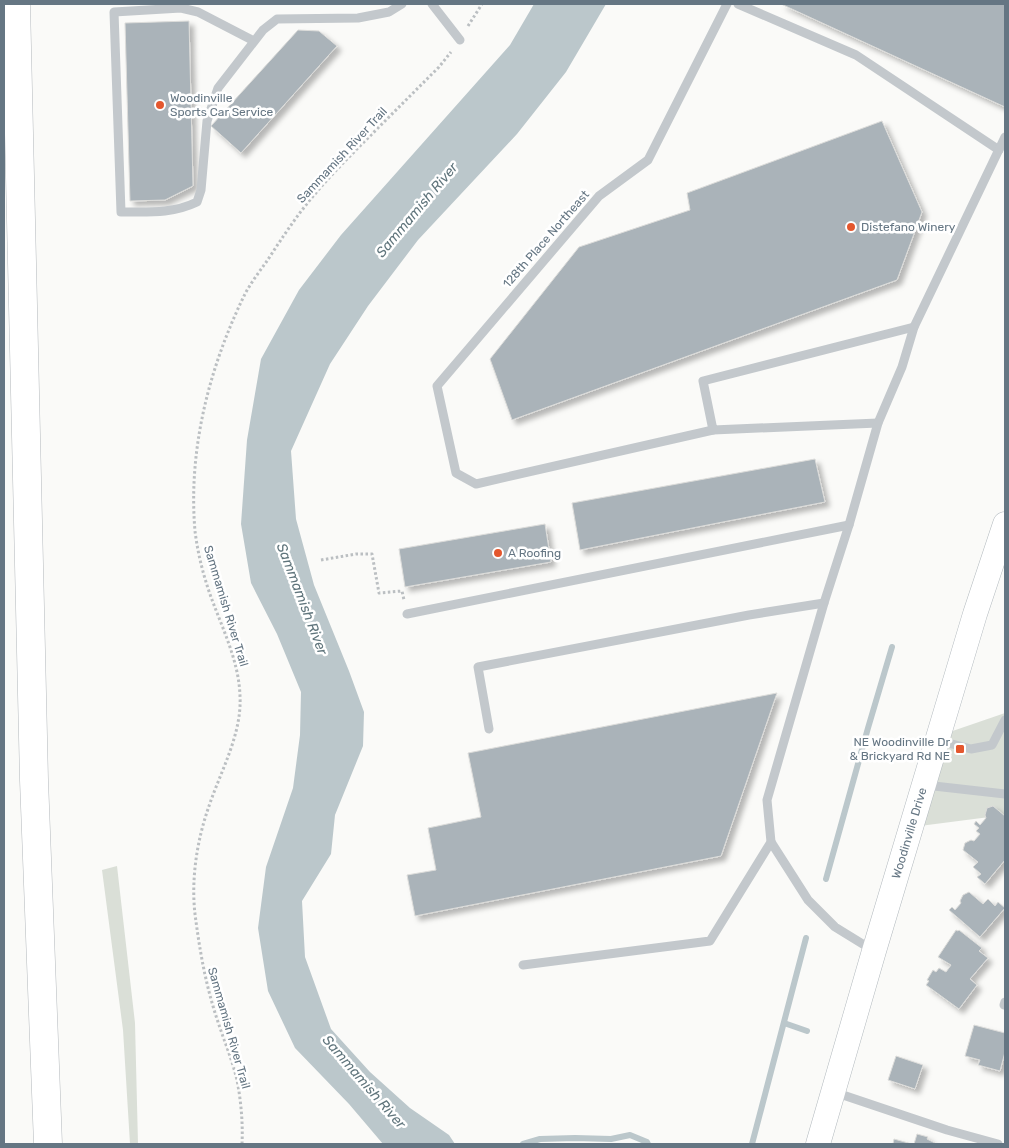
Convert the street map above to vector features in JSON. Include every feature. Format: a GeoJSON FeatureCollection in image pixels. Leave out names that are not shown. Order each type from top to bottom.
{"type":"FeatureCollection","features":[{"type":"Feature","properties":{"kind":"highway"},"geometry":{"type":"LineString","coordinates":[[16,4],[34,780],[48,1144]]}},
{"type":"Feature","properties":{"kind":"main road","name":"Woodinville Drive"},"geometry":{"type":"LineString","coordinates":[[818,1144],[975,614],[1005,524]]}},
{"type":"Feature","properties":{"kind":"lane"},"geometry":{"type":"LineString","coordinates":[[254,41],[198,12],[181,8],[114,12],[121,212],[167,211],[184,208],[197,202],[201,190],[206,121],[218,88],[263,30],[277,19],[358,18],[389,12],[402,4]]}},
{"type":"Feature","properties":{"kind":"lane"},"geometry":{"type":"LineString","coordinates":[[432,4],[460,40]]}},
{"type":"Feature","properties":{"kind":"lane","name":"128th Place Northeast"},"geometry":{"type":"LineString","coordinates":[[713,430],[476,484],[456,473],[437,386],[600,196],[648,160],[727,4]]}},
{"type":"Feature","properties":{"kind":"lane"},"geometry":{"type":"LineString","coordinates":[[738,4],[856,56],[999,150]]}},
{"type":"Feature","properties":{"kind":"lane"},"geometry":{"type":"LineString","coordinates":[[874,951],[835,927],[808,900],[771,842],[766,800],[878,423],[902,367],[914,327],[1005,137]]}},
{"type":"Feature","properties":{"kind":"lane"},"geometry":{"type":"LineString","coordinates":[[878,423],[713,430],[703,381],[914,327]]}},
{"type":"Feature","properties":{"kind":"lane"},"geometry":{"type":"LineString","coordinates":[[407,614],[849,525]]}},
{"type":"Feature","properties":{"kind":"lane"},"geometry":{"type":"LineString","coordinates":[[489,730],[478,667],[824,603]]}},
{"type":"Feature","properties":{"kind":"lane"},"geometry":{"type":"LineString","coordinates":[[937,740],[971,749],[992,745],[1005,720]]}},
{"type":"Feature","properties":{"kind":"lane"},"geometry":{"type":"LineString","coordinates":[[924,785],[1005,794]]}},
{"type":"Feature","properties":{"kind":"lane"},"geometry":{"type":"LineString","coordinates":[[523,966],[710,941],[771,842]]}},
{"type":"Feature","properties":{"kind":"lane"},"geometry":{"type":"LineString","coordinates":[[833,1092],[947,1130],[974,1141],[998,1144]]}},
{"type":"Feature","properties":{"kind":"path","name":"Sammamish River Trail"},"geometry":{"type":"LineString","coordinates":[[242,1144],[241,1106],[236,1079],[203,972],[195,910],[196,858],[208,810],[236,733],[240,696],[236,665],[212,600],[200,560],[195,532],[194,481],[196,453],[202,419],[210,384],[245,293],[283,236],[315,193],[439,67],[460,40],[482,4]]}},
{"type":"Feature","properties":{"kind":"path"},"geometry":{"type":"LineString","coordinates":[[321,560],[356,554],[372,554],[379,593],[402,591],[407,614]]}},
{"type":"Feature","properties":{"kind":"shaded area"},"geometry":{"type":"Polygon","coordinates":[[[1005,713],[1005,815],[912,827],[938,736],[1005,713]]]}},
{"type":"Feature","properties":{"kind":"shaded area"},"geometry":{"type":"Polygon","coordinates":[[[117,866],[135,1023],[138,1144],[130,1144],[123,1030],[102,870],[117,866]]]}},
{"type":"Feature","properties":{"kind":"water","name":"Sammamish River"},"geometry":{"type":"Polygon","coordinates":[[[534,4],[606,4],[566,72],[517,134],[418,240],[368,306],[330,364],[291,451],[296,519],[314,585],[364,712],[363,746],[335,815],[331,854],[302,901],[305,957],[331,1029],[370,1072],[410,1108],[449,1135],[455,1144],[383,1144],[349,1104],[295,1048],[268,991],[258,928],[266,867],[293,788],[300,735],[301,692],[277,634],[251,583],[241,524],[247,440],[261,359],[299,290],[341,235],[510,45],[534,4]]]}},
{"type":"Feature","properties":{"kind":"building"},"geometry":{"type":"Polygon","coordinates":[[[781,4],[1005,4],[1005,107],[781,4]]]}},
{"type":"Feature","properties":{"kind":"building"},"geometry":{"type":"Polygon","coordinates":[[[189,21],[193,186],[165,200],[130,201],[125,23],[189,21]]]}},
{"type":"Feature","properties":{"kind":"building"},"geometry":{"type":"Polygon","coordinates":[[[298,30],[319,31],[337,46],[241,153],[211,126],[298,30]]]}},
{"type":"Feature","properties":{"kind":"building"},"geometry":{"type":"Polygon","coordinates":[[[882,121],[922,212],[897,280],[512,420],[490,359],[579,247],[690,210],[687,193],[882,121]]]}},
{"type":"Feature","properties":{"kind":"building"},"geometry":{"type":"Polygon","coordinates":[[[815,459],[825,502],[580,550],[572,503],[815,459]]]}},
{"type":"Feature","properties":{"kind":"building"},"geometry":{"type":"Polygon","coordinates":[[[545,524],[551,562],[405,587],[399,549],[545,524]]]}},
{"type":"Feature","properties":{"kind":"building"},"geometry":{"type":"Polygon","coordinates":[[[777,693],[721,856],[415,916],[407,875],[436,870],[428,828],[481,817],[468,753],[777,693]]]}},
{"type":"Feature","properties":{"kind":"building"},"geometry":{"type":"Polygon","coordinates":[[[993,806],[1005,816],[1005,860],[985,884],[977,877],[981,874],[973,867],[978,862],[963,850],[965,843],[971,840],[974,841],[980,834],[976,831],[979,828],[974,824],[976,821],[980,825],[986,818],[987,808],[993,806]]]}},
{"type":"Feature","properties":{"kind":"building"},"geometry":{"type":"Polygon","coordinates":[[[969,892],[983,904],[988,899],[995,906],[998,902],[1005,908],[980,937],[949,910],[952,907],[955,910],[961,903],[963,895],[969,892]]]}},
{"type":"Feature","properties":{"kind":"building"},"geometry":{"type":"Polygon","coordinates":[[[956,930],[959,930],[982,948],[979,951],[988,958],[970,979],[977,985],[959,1009],[926,985],[933,970],[936,972],[939,968],[946,972],[951,965],[938,957],[956,930]]]}},
{"type":"Feature","properties":{"kind":"building"},"geometry":{"type":"Polygon","coordinates":[[[974,1025],[1005,1033],[1005,1052],[1000,1071],[978,1065],[980,1060],[965,1056],[974,1025]]]}},
{"type":"Feature","properties":{"kind":"building"},"geometry":{"type":"Polygon","coordinates":[[[896,1056],[923,1065],[915,1089],[888,1080],[896,1056]]]}},
{"type":"Feature","properties":{"kind":"building"},"geometry":{"type":"Polygon","coordinates":[[[917,1134],[928,1137],[927,1139],[937,1144],[914,1144],[917,1134]]]}},
{"type":"Feature","properties":{"kind":"building"},"geometry":{"type":"Polygon","coordinates":[[[894,1139],[912,1144],[893,1144],[894,1139]]]}},
{"type":"Feature","properties":{"kind":"waterway"},"geometry":{"type":"LineString","coordinates":[[826,879],[892,647]]}},
{"type":"Feature","properties":{"kind":"waterway"},"geometry":{"type":"LineString","coordinates":[[752,1144],[806,938]]}},
{"type":"Feature","properties":{"kind":"waterway"},"geometry":{"type":"LineString","coordinates":[[784,1023],[807,1031]]}},
{"type":"Feature","properties":{"kind":"waterway"},"geometry":{"type":"LineString","coordinates":[[523,1144],[540,1139],[611,1139],[630,1135],[648,1144]]}},
{"type":"Feature","properties":{"kind":"place","name":"Woodinville Sports Car Service"},"geometry":{"type":"Point","coordinates":[160,105]}},
{"type":"Feature","properties":{"kind":"place","name":"Distefano Winery"},"geometry":{"type":"Point","coordinates":[851,227]}},
{"type":"Feature","properties":{"kind":"place","name":"A Roofing"},"geometry":{"type":"Point","coordinates":[498,553]}},
{"type":"Feature","properties":{"kind":"place","name":"NE Woodinville Dr & Brickyard Rd NE"},"geometry":{"type":"Point","coordinates":[960,749]}}]}
